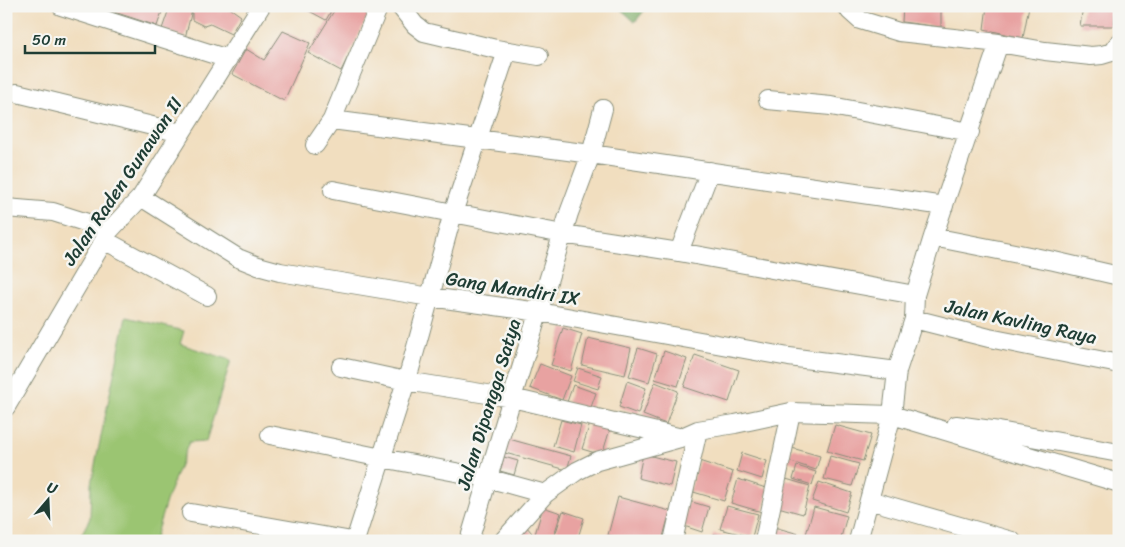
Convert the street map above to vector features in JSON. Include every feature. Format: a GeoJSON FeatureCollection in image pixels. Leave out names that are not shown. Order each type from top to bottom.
{"type":"FeatureCollection","features":[{"type":"Feature","properties":{"kind":"street"},"geometry":{"type":"LineString","coordinates":[[61,6],[228,59]]}},
{"type":"Feature","properties":{"kind":"street","name":"Jalan Raden Gunawan II"},"geometry":{"type":"LineString","coordinates":[[6,406],[107,235],[141,197],[261,6]]}},
{"type":"Feature","properties":{"kind":"street"},"geometry":{"type":"LineString","coordinates":[[315,145],[332,120],[380,6]]}},
{"type":"Feature","properties":{"kind":"street"},"geometry":{"type":"LineString","coordinates":[[847,6],[860,20],[899,32],[1091,56],[1112,52],[1119,43]]}},
{"type":"Feature","properties":{"kind":"street"},"geometry":{"type":"LineString","coordinates":[[407,9],[415,25],[424,32],[507,51],[539,56]]}},
{"type":"Feature","properties":{"kind":"street"},"geometry":{"type":"LineString","coordinates":[[858,541],[892,415],[897,370],[914,319],[915,295],[999,43]]}},
{"type":"Feature","properties":{"kind":"street"},"geometry":{"type":"LineString","coordinates":[[191,513],[354,541],[406,381],[453,213],[507,51]]}},
{"type":"Feature","properties":{"kind":"street"},"geometry":{"type":"LineString","coordinates":[[17,93],[181,133]]}},
{"type":"Feature","properties":{"kind":"street"},"geometry":{"type":"LineString","coordinates":[[768,100],[831,106],[970,132]]}},
{"type":"Feature","properties":{"kind":"street","name":"Jalan Dipangga Satya"},"geometry":{"type":"LineString","coordinates":[[470,541],[487,478],[562,234],[591,154],[603,109]]}},
{"type":"Feature","properties":{"kind":"street"},"geometry":{"type":"LineString","coordinates":[[332,120],[591,154],[944,206]]}},
{"type":"Feature","properties":{"kind":"street"},"geometry":{"type":"LineString","coordinates":[[679,252],[710,172]]}},
{"type":"Feature","properties":{"kind":"street"},"geometry":{"type":"LineString","coordinates":[[333,190],[562,234],[679,252],[915,295]]}},
{"type":"Feature","properties":{"kind":"street","name":"Gang Mandiri IX"},"geometry":{"type":"LineString","coordinates":[[141,197],[238,258],[280,272],[430,297],[538,312],[789,357],[897,370]]}},
{"type":"Feature","properties":{"kind":"street"},"geometry":{"type":"LineString","coordinates":[[6,208],[53,212],[107,235],[207,296]]}},
{"type":"Feature","properties":{"kind":"street"},"geometry":{"type":"LineString","coordinates":[[933,237],[1119,276]]}},
{"type":"Feature","properties":{"kind":"street","name":"Jalan Kavling Raya"},"geometry":{"type":"LineString","coordinates":[[914,319],[990,338],[1119,364]]}},
{"type":"Feature","properties":{"kind":"street"},"geometry":{"type":"LineString","coordinates":[[341,367],[406,381],[512,398],[680,438]]}},
{"type":"Feature","properties":{"kind":"street"},"geometry":{"type":"LineString","coordinates":[[764,541],[792,412]]}},
{"type":"Feature","properties":{"kind":"street"},"geometry":{"type":"LineString","coordinates":[[503,541],[545,494],[577,471],[597,461],[680,438],[698,430],[792,412],[892,415],[926,425],[997,438],[1119,453]]}},
{"type":"Feature","properties":{"kind":"street"},"geometry":{"type":"LineString","coordinates":[[673,541],[698,430]]}},
{"type":"Feature","properties":{"kind":"street"},"geometry":{"type":"LineString","coordinates":[[270,435],[487,478],[545,494]]}},
{"type":"Feature","properties":{"kind":"street"},"geometry":{"type":"LineString","coordinates":[[997,438],[1119,483]]}},
{"type":"Feature","properties":{"kind":"street"},"geometry":{"type":"LineString","coordinates":[[870,500],[1012,541]]}},
{"type":"Feature","properties":{"kind":"green space"},"geometry":{"type":"Polygon","coordinates":[[[617,6],[648,6],[635,22],[617,6]]]}},
{"type":"Feature","properties":{"kind":"green space"},"geometry":{"type":"Polygon","coordinates":[[[126,317],[184,331],[180,344],[231,360],[206,441],[189,442],[167,498],[154,541],[78,541],[90,518],[91,484],[126,317]]]}},
{"type":"Feature","properties":{"kind":"building"},"geometry":{"type":"Polygon","coordinates":[[[107,6],[164,6],[157,26],[105,9],[107,6]]]}},
{"type":"Feature","properties":{"kind":"building"},"geometry":{"type":"Polygon","coordinates":[[[170,6],[184,6],[192,10],[185,38],[162,29],[170,6]]]}},
{"type":"Feature","properties":{"kind":"building"},"geometry":{"type":"Polygon","coordinates":[[[194,6],[227,6],[241,16],[231,34],[210,24],[204,26],[192,20],[194,6]]]}},
{"type":"Feature","properties":{"kind":"building"},"geometry":{"type":"Polygon","coordinates":[[[300,6],[334,6],[326,20],[300,6]]]}},
{"type":"Feature","properties":{"kind":"building"},"geometry":{"type":"Polygon","coordinates":[[[337,6],[369,6],[372,8],[341,71],[308,53],[337,6]]]}},
{"type":"Feature","properties":{"kind":"building"},"geometry":{"type":"Polygon","coordinates":[[[903,6],[941,6],[941,27],[902,22],[903,6]]]}},
{"type":"Feature","properties":{"kind":"building"},"geometry":{"type":"Polygon","coordinates":[[[987,6],[1029,6],[1023,38],[984,29],[987,6]]]}},
{"type":"Feature","properties":{"kind":"building"},"geometry":{"type":"Polygon","coordinates":[[[1083,6],[1116,6],[1114,26],[1080,26],[1083,6]]]}},
{"type":"Feature","properties":{"kind":"building"},"geometry":{"type":"Polygon","coordinates":[[[283,31],[310,43],[284,101],[232,74],[246,49],[264,60],[283,31]]]}},
{"type":"Feature","properties":{"kind":"building"},"geometry":{"type":"Polygon","coordinates":[[[563,328],[582,334],[571,371],[551,365],[563,328]]]}},
{"type":"Feature","properties":{"kind":"building"},"geometry":{"type":"Polygon","coordinates":[[[588,338],[631,348],[625,375],[582,365],[588,338]]]}},
{"type":"Feature","properties":{"kind":"building"},"geometry":{"type":"Polygon","coordinates":[[[638,348],[657,354],[649,382],[629,376],[638,348]]]}},
{"type":"Feature","properties":{"kind":"building"},"geometry":{"type":"Polygon","coordinates":[[[664,351],[687,359],[678,386],[655,379],[664,351]]]}},
{"type":"Feature","properties":{"kind":"building"},"geometry":{"type":"Polygon","coordinates":[[[695,355],[739,370],[729,402],[684,387],[695,355]]]}},
{"type":"Feature","properties":{"kind":"building"},"geometry":{"type":"Polygon","coordinates":[[[540,364],[571,376],[562,400],[530,388],[540,364]]]}},
{"type":"Feature","properties":{"kind":"building"},"geometry":{"type":"Polygon","coordinates":[[[578,368],[602,376],[598,389],[573,381],[578,368]]]}},
{"type":"Feature","properties":{"kind":"building"},"geometry":{"type":"Polygon","coordinates":[[[627,381],[646,388],[638,414],[619,407],[627,381]]]}},
{"type":"Feature","properties":{"kind":"building"},"geometry":{"type":"Polygon","coordinates":[[[655,382],[678,391],[666,424],[643,415],[655,382]]]}},
{"type":"Feature","properties":{"kind":"building"},"geometry":{"type":"Polygon","coordinates":[[[573,385],[596,393],[590,410],[567,402],[573,385]]]}},
{"type":"Feature","properties":{"kind":"building"},"geometry":{"type":"Polygon","coordinates":[[[561,420],[581,425],[574,452],[553,446],[561,420]]]}},
{"type":"Feature","properties":{"kind":"building"},"geometry":{"type":"Polygon","coordinates":[[[591,420],[611,426],[602,455],[582,449],[591,420]]]}},
{"type":"Feature","properties":{"kind":"building"},"geometry":{"type":"Polygon","coordinates":[[[835,425],[871,435],[863,461],[827,451],[835,425]]]}},
{"type":"Feature","properties":{"kind":"building"},"geometry":{"type":"Polygon","coordinates":[[[509,439],[571,456],[567,470],[505,453],[509,439]]]}},
{"type":"Feature","properties":{"kind":"building"},"geometry":{"type":"Polygon","coordinates":[[[792,448],[820,456],[816,470],[788,461],[792,448]]]}},
{"type":"Feature","properties":{"kind":"building"},"geometry":{"type":"Polygon","coordinates":[[[742,453],[767,461],[762,479],[737,471],[742,453]]]}},
{"type":"Feature","properties":{"kind":"building"},"geometry":{"type":"Polygon","coordinates":[[[643,454],[676,462],[670,486],[638,478],[643,454]]]}},
{"type":"Feature","properties":{"kind":"building"},"geometry":{"type":"Polygon","coordinates":[[[830,456],[859,464],[852,486],[824,479],[830,456]]]}},
{"type":"Feature","properties":{"kind":"building"},"geometry":{"type":"Polygon","coordinates":[[[504,457],[518,461],[514,475],[500,471],[504,457]]]}},
{"type":"Feature","properties":{"kind":"building"},"geometry":{"type":"Polygon","coordinates":[[[699,461],[733,472],[724,501],[690,491],[699,461]]]}},
{"type":"Feature","properties":{"kind":"building"},"geometry":{"type":"Polygon","coordinates":[[[797,466],[816,472],[812,485],[793,479],[797,466]]]}},
{"type":"Feature","properties":{"kind":"building"},"geometry":{"type":"Polygon","coordinates":[[[738,479],[769,489],[762,512],[731,503],[738,479]]]}},
{"type":"Feature","properties":{"kind":"building"},"geometry":{"type":"Polygon","coordinates":[[[786,479],[810,486],[803,514],[778,507],[786,479]]]}},
{"type":"Feature","properties":{"kind":"building"},"geometry":{"type":"Polygon","coordinates":[[[819,482],[852,493],[846,512],[812,501],[819,482]]]}},
{"type":"Feature","properties":{"kind":"building"},"geometry":{"type":"Polygon","coordinates":[[[618,497],[670,511],[662,541],[629,541],[608,535],[618,497]]]}},
{"type":"Feature","properties":{"kind":"building"},"geometry":{"type":"Polygon","coordinates":[[[689,501],[709,507],[702,532],[681,525],[689,501]]]}},
{"type":"Feature","properties":{"kind":"building"},"geometry":{"type":"Polygon","coordinates":[[[727,506],[758,514],[752,537],[720,529],[727,506]]]}},
{"type":"Feature","properties":{"kind":"building"},"geometry":{"type":"Polygon","coordinates":[[[543,507],[561,513],[552,541],[533,541],[543,507]]]}},
{"type":"Feature","properties":{"kind":"building"},"geometry":{"type":"Polygon","coordinates":[[[814,507],[847,516],[840,541],[804,541],[814,507]]]}},
{"type":"Feature","properties":{"kind":"building"},"geometry":{"type":"Polygon","coordinates":[[[563,511],[584,518],[577,541],[553,541],[563,511]]]}},
{"type":"Feature","properties":{"kind":"building"},"geometry":{"type":"Polygon","coordinates":[[[526,526],[532,533],[523,541],[509,541],[526,526]]]}},
{"type":"Feature","properties":{"kind":"building"},"geometry":{"type":"Polygon","coordinates":[[[774,527],[799,534],[798,541],[770,541],[774,527]]]}},
{"type":"Feature","properties":{"kind":"building"},"geometry":{"type":"Polygon","coordinates":[[[714,534],[734,540],[734,541],[711,541],[714,534]]]}}]}
